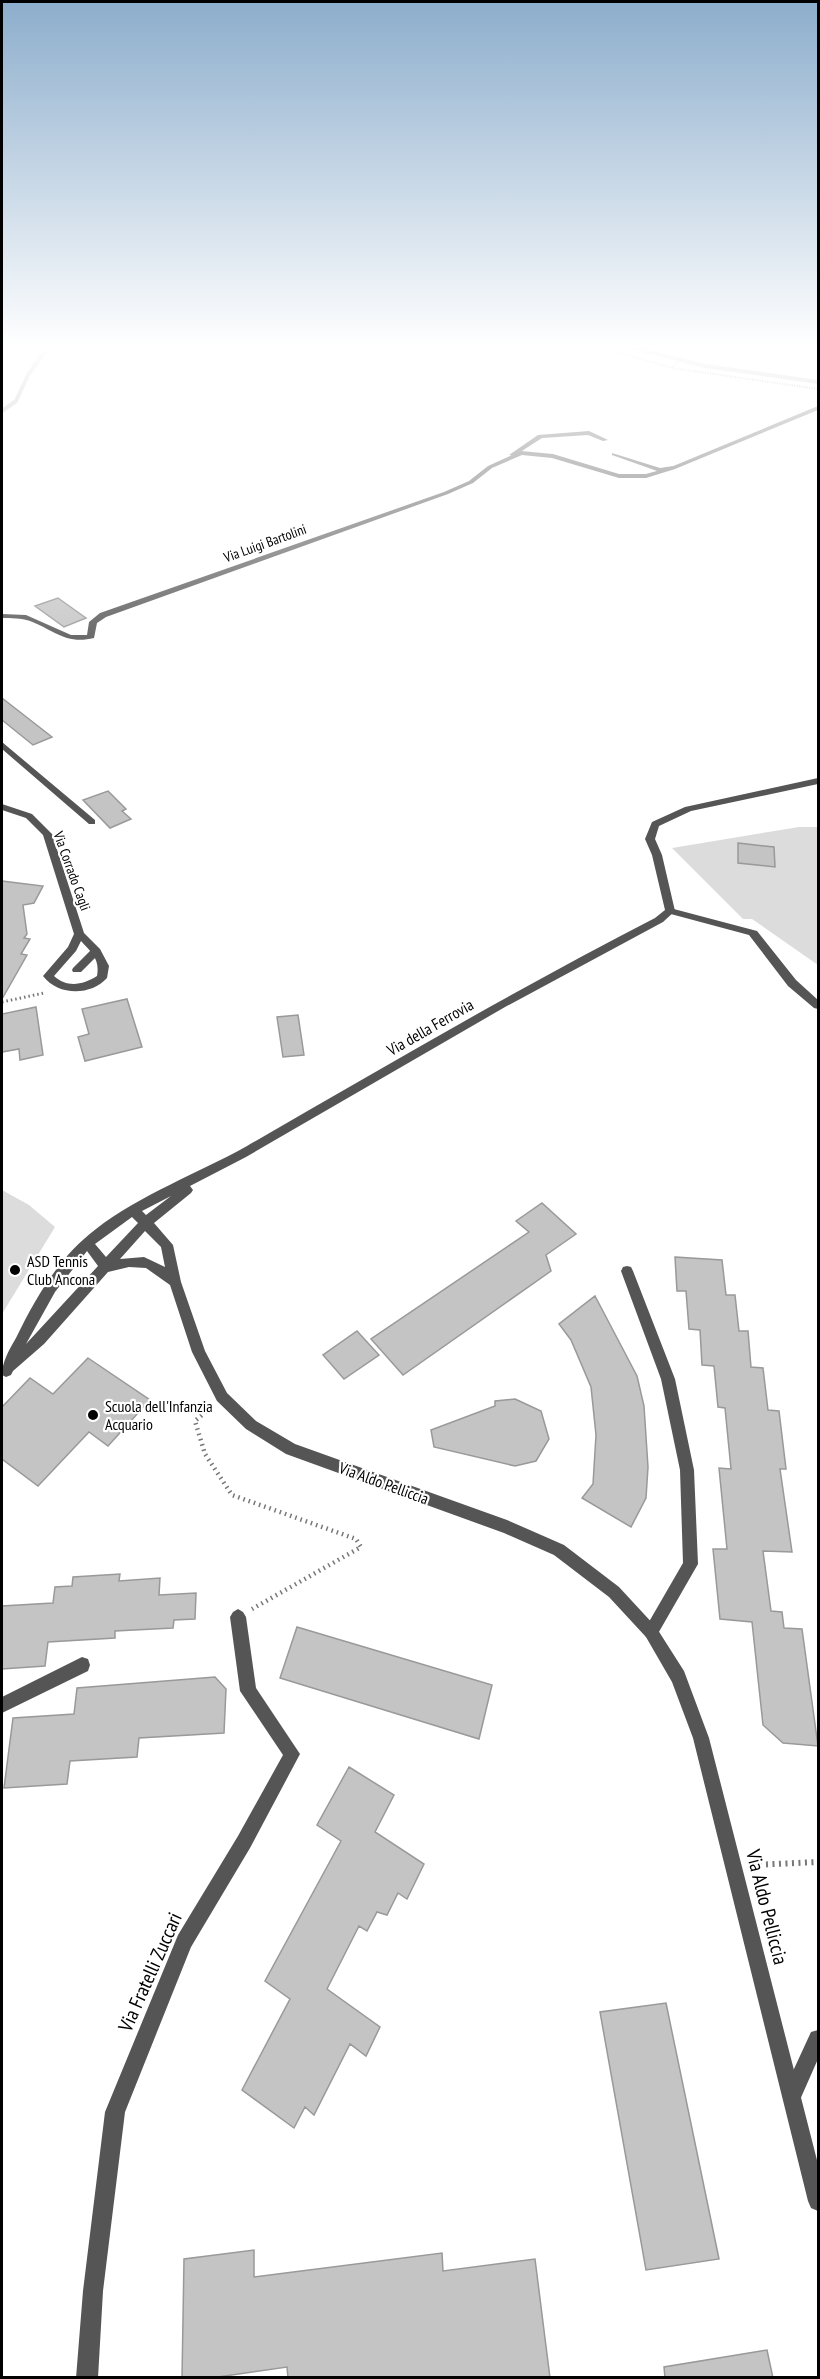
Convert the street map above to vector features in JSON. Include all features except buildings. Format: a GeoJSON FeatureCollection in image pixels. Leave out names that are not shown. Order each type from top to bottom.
{"type":"FeatureCollection","features":[{"type":"Feature","properties":{"kind":"street","name":"Via Luigi Bartolini"},"geometry":{"type":"LineString","coordinates":[[2,616],[32,619],[67,636],[84,639],[91,636],[93,622],[103,615],[446,493],[471,482],[506,458]]}},
{"type":"Feature","properties":{"kind":"street","name":"Via Luigi Bartolini"},"geometry":{"type":"LineString","coordinates":[[560,458],[619,476],[646,476],[697,458]]}},
{"type":"Feature","properties":{"kind":"street"},"geometry":{"type":"LineString","coordinates":[[626,458],[660,470],[673,468]]}},
{"type":"Feature","properties":{"kind":"street"},"geometry":{"type":"LineString","coordinates":[[2,745],[92,822]]}},
{"type":"Feature","properties":{"kind":"street"},"geometry":{"type":"LineString","coordinates":[[819,781],[688,809],[655,824],[650,839],[657,855],[670,911],[753,933],[792,983],[819,1005]]}},
{"type":"Feature","properties":{"kind":"street","name":"Via Corrado Cagli"},"geometry":{"type":"LineString","coordinates":[[2,807],[29,816],[47,834],[80,934],[96,951]]}},
{"type":"Feature","properties":{"kind":"street","name":"Via della Ferrovia"},"geometry":{"type":"LineString","coordinates":[[4,1373],[50,1289],[66,1265],[87,1243],[134,1211],[207,1174],[572,964],[659,920],[670,911]]}},
{"type":"Feature","properties":{"kind":"street","name":"Via Corrado Cagli"},"geometry":{"type":"LineString","coordinates":[[68,988],[53,982],[48,976],[72,949],[80,934]]}},
{"type":"Feature","properties":{"kind":"street"},"geometry":{"type":"LineString","coordinates":[[68,988],[81,988],[102,978],[104,966],[96,951],[77,970]]}},
{"type":"Feature","properties":{"kind":"street","name":"Via della Ferrovia"},"geometry":{"type":"LineString","coordinates":[[4,1373],[39,1341],[144,1224],[207,1174]]}},
{"type":"Feature","properties":{"kind":"street","name":"Via Aldo Pelliccia"},"geometry":{"type":"LineString","coordinates":[[134,1211],[166,1245],[199,1352],[222,1397],[251,1425],[291,1449],[507,1527],[559,1550],[614,1592],[651,1632],[678,1677],[701,1738],[819,2201]]}},
{"type":"Feature","properties":{"kind":"street"},"geometry":{"type":"LineString","coordinates":[[87,1243],[107,1267],[131,1261],[151,1262],[176,1282]]}},
{"type":"Feature","properties":{"kind":"street"},"geometry":{"type":"LineString","coordinates":[[627,1271],[668,1379],[687,1470],[691,1564],[651,1632]]}},
{"type":"Feature","properties":{"kind":"street","name":"Via Fratelli Zuccari"},"geometry":{"type":"LineString","coordinates":[[87,2378],[93,2291],[115,2112],[184,1941],[244,1842],[292,1754],[248,1691],[238,1617]]}},
{"type":"Feature","properties":{"kind":"street"},"geometry":{"type":"LineString","coordinates":[[2,1705],[82,1665]]}},
{"type":"Feature","properties":{"kind":"street"},"geometry":{"type":"LineString","coordinates":[[792,2095],[819,2038]]}},
{"type":"Feature","properties":{"kind":"path"},"geometry":{"type":"LineString","coordinates":[[2,1002],[68,988]]}},
{"type":"Feature","properties":{"kind":"path"},"geometry":{"type":"LineString","coordinates":[[222,1397],[195,1420],[205,1454],[232,1496],[356,1539],[361,1548],[238,1617]]}},
{"type":"Feature","properties":{"kind":"path"},"geometry":{"type":"LineString","coordinates":[[735,1865],[819,1862]]}},
{"type":"Feature","properties":{"kind":"shaded area"},"geometry":{"type":"Polygon","coordinates":[[[799,827],[818,827],[818,965],[752,919],[743,919],[672,848],[799,827]]]}},
{"type":"Feature","properties":{"kind":"shaded area","name":"ASD Tennis Club Ancona"},"geometry":{"type":"Polygon","coordinates":[[[2,1190],[29,1205],[55,1227],[2,1314],[2,1190]]]}},
{"type":"Feature","properties":{"kind":"place","name":"ASD Tennis Club Ancona"},"geometry":{"type":"Point","coordinates":[15,1270]}},
{"type":"Feature","properties":{"kind":"place","name":"Scuola dell'Infanzia Acquario"},"geometry":{"type":"Point","coordinates":[93,1415]}}]}
